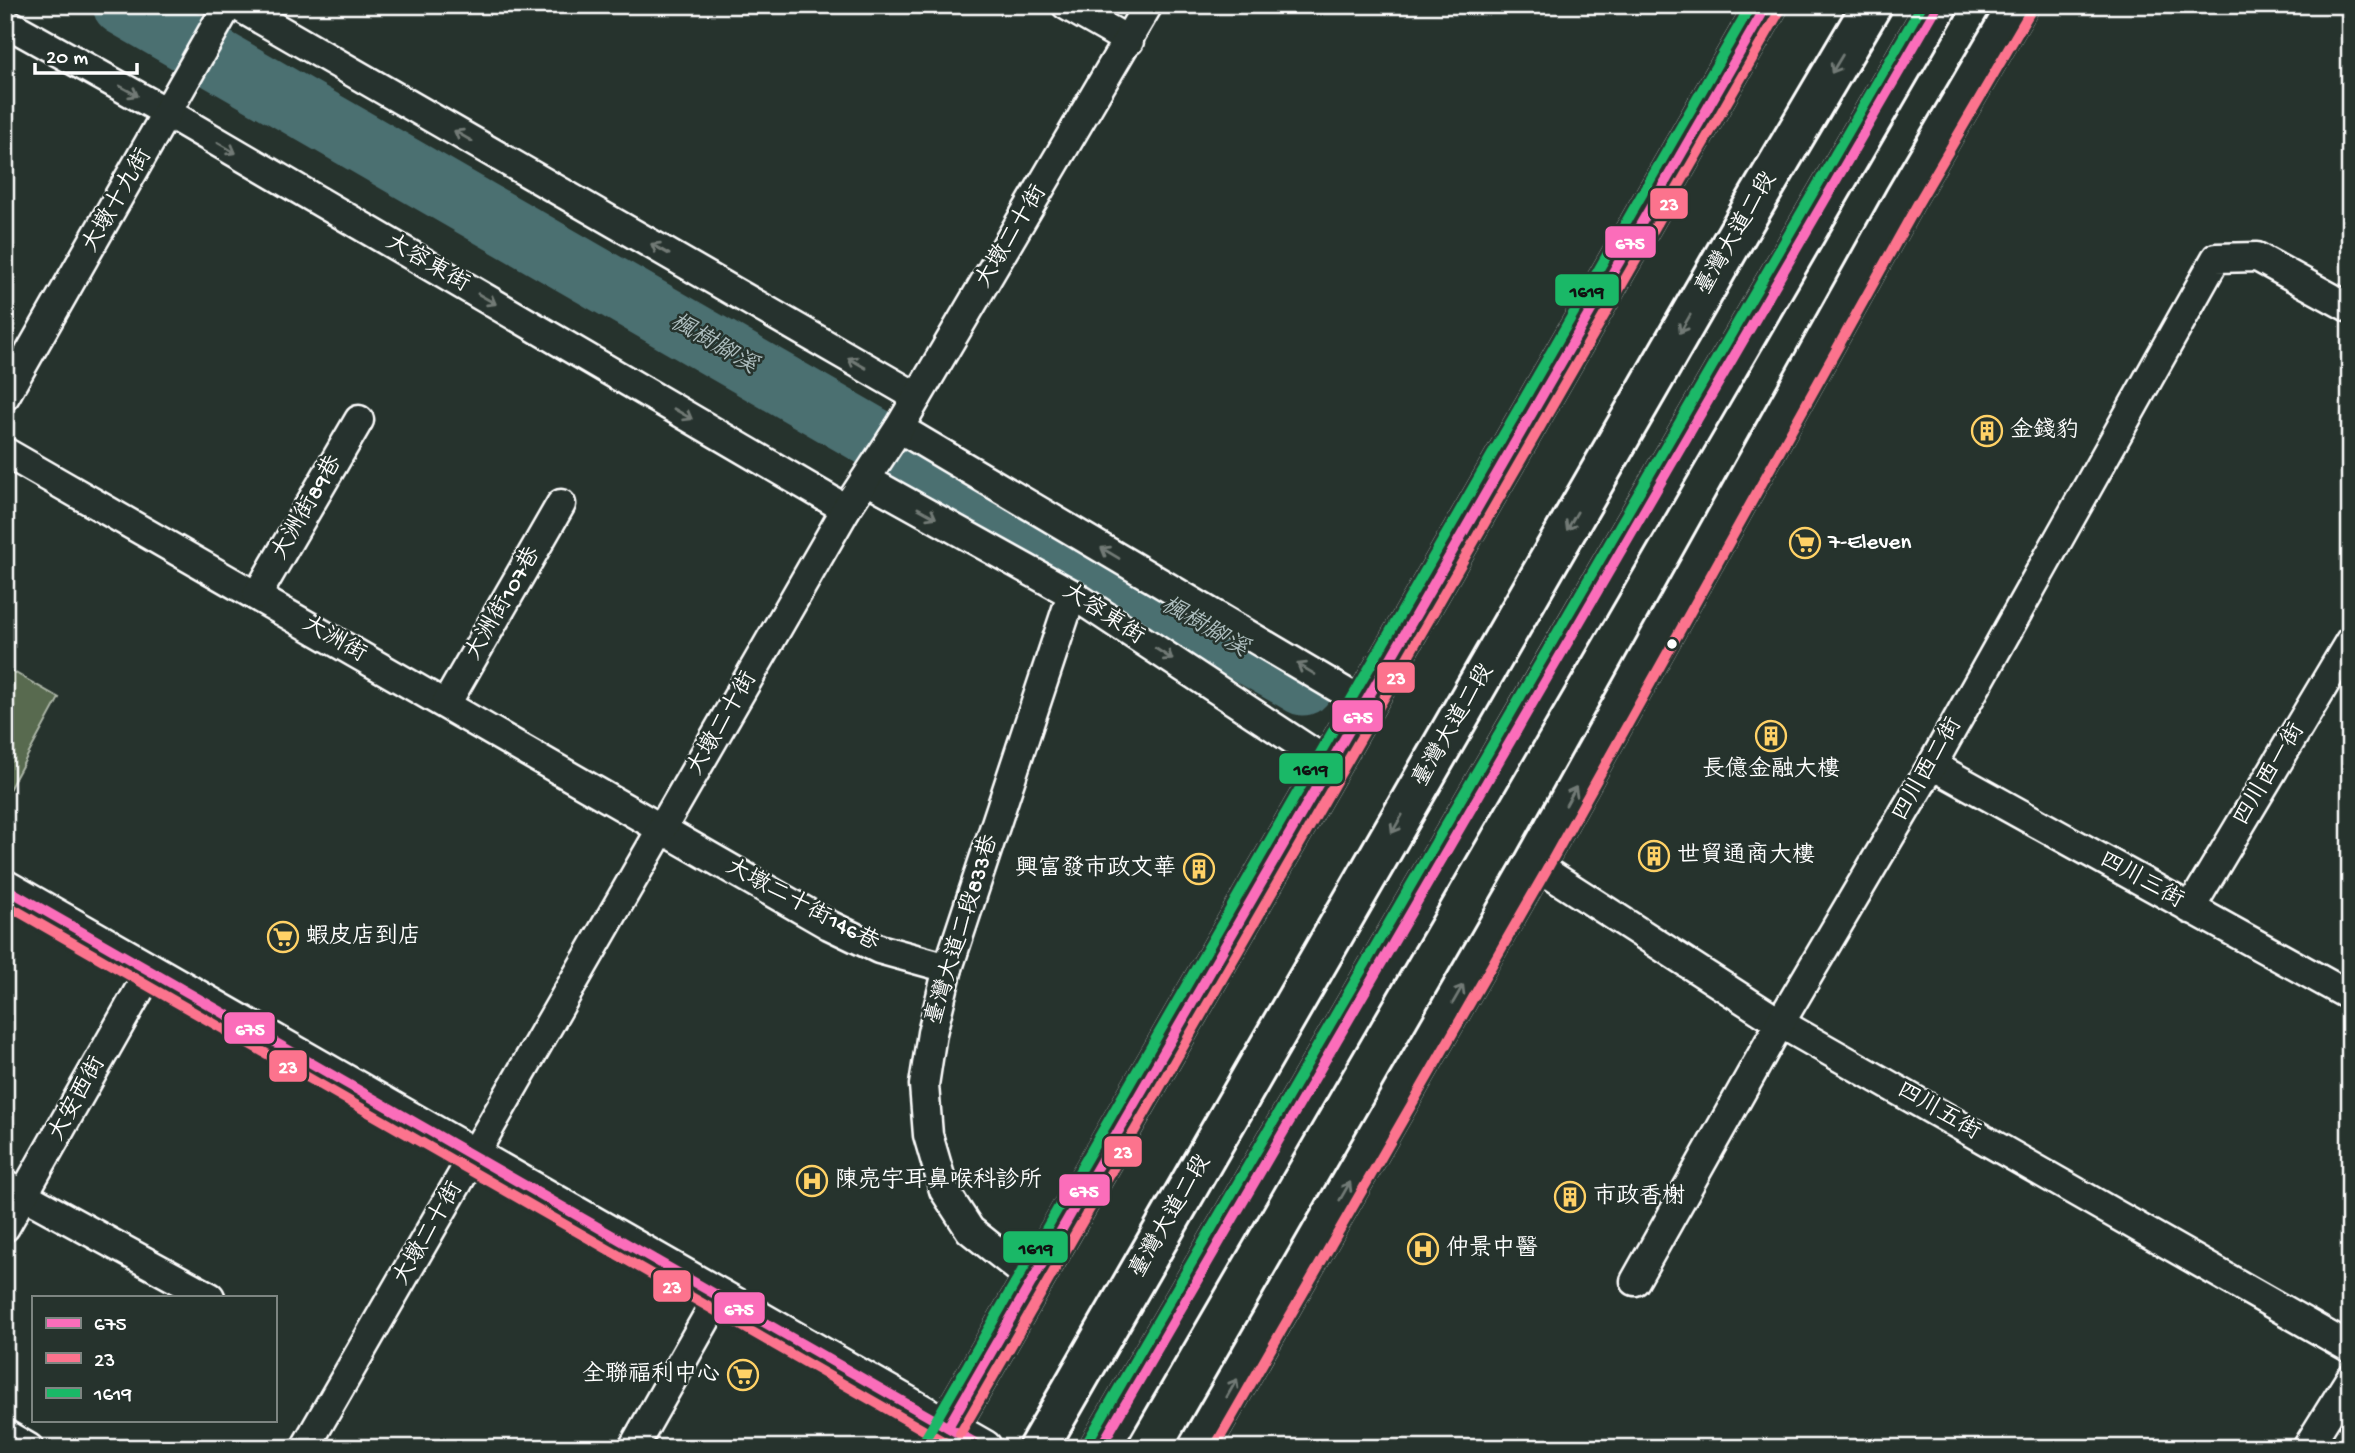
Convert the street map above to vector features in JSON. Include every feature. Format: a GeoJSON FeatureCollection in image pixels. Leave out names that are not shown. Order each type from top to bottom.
{"type":"FeatureCollection","features":[{"type":"Feature","properties":{"kind":"main road"},"geometry":{"type":"LineString","coordinates":[[942,1438],[1767,5]]}},
{"type":"Feature","properties":{"kind":"main road","name":"臺灣大道二段"},"geometry":{"type":"LineString","coordinates":[[1038,1448],[1745,220],[1872,5]]}},
{"type":"Feature","properties":{"kind":"main road"},"geometry":{"type":"LineString","coordinates":[[1100,1448],[1938,5]]}},
{"type":"Feature","properties":{"kind":"main road"},"geometry":{"type":"LineString","coordinates":[[1198,1448],[1534,864],[1891,222],[2018,5]]}},
{"type":"Feature","properties":{"kind":"street","name":"大墩十九街"},"geometry":{"type":"LineString","coordinates":[[5,396],[228,5]]}},
{"type":"Feature","properties":{"kind":"street"},"geometry":{"type":"LineString","coordinates":[[236,5],[916,397]]}},
{"type":"Feature","properties":{"kind":"street"},"geometry":{"type":"LineString","coordinates":[[1066,5],[1129,41]]}},
{"type":"Feature","properties":{"kind":"street","name":"大墩二十街"},"geometry":{"type":"LineString","coordinates":[[305,1448],[846,509],[899,428],[1148,5]]}},
{"type":"Feature","properties":{"kind":"street","name":"大容東街"},"geometry":{"type":"LineString","coordinates":[[5,22],[168,113],[846,509]]}},
{"type":"Feature","properties":{"kind":"street","name":"四川西二街"},"geometry":{"type":"LineString","coordinates":[[1635,1281],[1780,1023],[1932,765],[2216,258],[2257,257],[2350,307]]}},
{"type":"Feature","properties":{"kind":"street","name":"大洲街89巷"},"geometry":{"type":"LineString","coordinates":[[257,595],[359,420]]}},
{"type":"Feature","properties":{"kind":"street"},"geometry":{"type":"LineString","coordinates":[[899,428],[1364,704]]}},
{"type":"Feature","properties":{"kind":"street","name":"大洲街"},"geometry":{"type":"LineString","coordinates":[[5,452],[663,828]]}},
{"type":"Feature","properties":{"kind":"street","name":"大容東街"},"geometry":{"type":"LineString","coordinates":[[867,480],[1072,594],[1330,764]]}},
{"type":"Feature","properties":{"kind":"street","name":"大洲街107巷"},"geometry":{"type":"LineString","coordinates":[[446,704],[561,505]]}},
{"type":"Feature","properties":{"kind":"street","name":"臺灣大道二段833巷"},"geometry":{"type":"LineString","coordinates":[[1033,1280],[970,1230],[944,1190],[928,1135],[924,1085],[932,1033],[948,968],[1072,594]]}},
{"type":"Feature","properties":{"kind":"street","name":"四川西一街"},"geometry":{"type":"LineString","coordinates":[[2190,909],[2350,641]]}},
{"type":"Feature","properties":{"kind":"street","name":"四川三街"},"geometry":{"type":"LineString","coordinates":[[1932,765],[2350,996]]}},
{"type":"Feature","properties":{"kind":"street","name":"大墩二十街146巷"},"geometry":{"type":"LineString","coordinates":[[663,828],[829,925],[879,949],[948,968]]}},
{"type":"Feature","properties":{"kind":"street","name":"四川五街"},"geometry":{"type":"LineString","coordinates":[[1534,864],[1780,1023],[2350,1348]]}},
{"type":"Feature","properties":{"kind":"street"},"geometry":{"type":"LineString","coordinates":[[5,888],[719,1296],[942,1438],[984,1448]]}},
{"type":"Feature","properties":{"kind":"street","name":"大安西街"},"geometry":{"type":"LineString","coordinates":[[5,1227],[14,1190],[150,971]]}},
{"type":"Feature","properties":{"kind":"street"},"geometry":{"type":"LineString","coordinates":[[14,1190],[207,1296]]}},
{"type":"Feature","properties":{"kind":"street"},"geometry":{"type":"LineString","coordinates":[[633,1448],[719,1296]]}},
{"type":"Feature","properties":{"kind":"street"},"geometry":{"type":"LineString","coordinates":[[2307,1448],[2350,1379]]}},
{"type":"Feature","properties":{"kind":"street"},"geometry":{"type":"LineString","coordinates":[[5,1434],[29,1448]]}},
{"type":"Feature","properties":{"kind":"green space"},"geometry":{"type":"Polygon","coordinates":[[[5,667],[59,698],[5,797],[5,667]]]}},
{"type":"Feature","properties":{"kind":"waterway","name":"楓樹腳溪"},"geometry":{"type":"LineString","coordinates":[[123,5],[1303,685]]}},
{"type":"Feature","properties":{"kind":"transit line","name":"1619"},"geometry":{"type":"LineString","coordinates":[[924,1441],[1751,5]]}},
{"type":"Feature","properties":{"kind":"transit line","name":"675"},"geometry":{"type":"LineString","coordinates":[[948,1427],[1767,5]]}},
{"type":"Feature","properties":{"kind":"transit line","name":"1619"},"geometry":{"type":"LineString","coordinates":[[1088,1441],[1922,5]]}},
{"type":"Feature","properties":{"kind":"transit line","name":"675"},"geometry":{"type":"LineString","coordinates":[[1100,1448],[1938,5]]}},
{"type":"Feature","properties":{"kind":"transit line","name":"23"},"geometry":{"type":"LineString","coordinates":[[960,1434],[1779,12]]}},
{"type":"Feature","properties":{"kind":"transit line","name":"23"},"geometry":{"type":"LineString","coordinates":[[1214,1448],[1546,871],[1917,205],[2030,12]]}},
{"type":"Feature","properties":{"kind":"transit line","name":"675"},"geometry":{"type":"LineString","coordinates":[[5,888],[984,1448]]}},
{"type":"Feature","properties":{"kind":"transit line","name":"23"},"geometry":{"type":"LineString","coordinates":[[5,904],[955,1448]]}},
{"type":"Feature","properties":{"kind":"place","name":"金錢豹"},"geometry":{"type":"Point","coordinates":[1987,431]}},
{"type":"Feature","properties":{"kind":"place","name":"7-Eleven"},"geometry":{"type":"Point","coordinates":[1805,543]}},
{"type":"Feature","properties":{"kind":"place","name":"長億金融大樓"},"geometry":{"type":"Point","coordinates":[1771,736]}},
{"type":"Feature","properties":{"kind":"place","name":"世貿通商大樓"},"geometry":{"type":"Point","coordinates":[1654,856]}},
{"type":"Feature","properties":{"kind":"place","name":"興富發市政文華"},"geometry":{"type":"Point","coordinates":[1199,869]}},
{"type":"Feature","properties":{"kind":"place","name":"蝦皮店到店"},"geometry":{"type":"Point","coordinates":[283,937]}},
{"type":"Feature","properties":{"kind":"place","name":"陳亮宇耳鼻喉科診所"},"geometry":{"type":"Point","coordinates":[812,1181]}},
{"type":"Feature","properties":{"kind":"place","name":"市政香榭"},"geometry":{"type":"Point","coordinates":[1570,1197]}},
{"type":"Feature","properties":{"kind":"place","name":"仲景中醫"},"geometry":{"type":"Point","coordinates":[1423,1249]}},
{"type":"Feature","properties":{"kind":"place","name":"全聯福利中心"},"geometry":{"type":"Point","coordinates":[743,1375]}}]}
